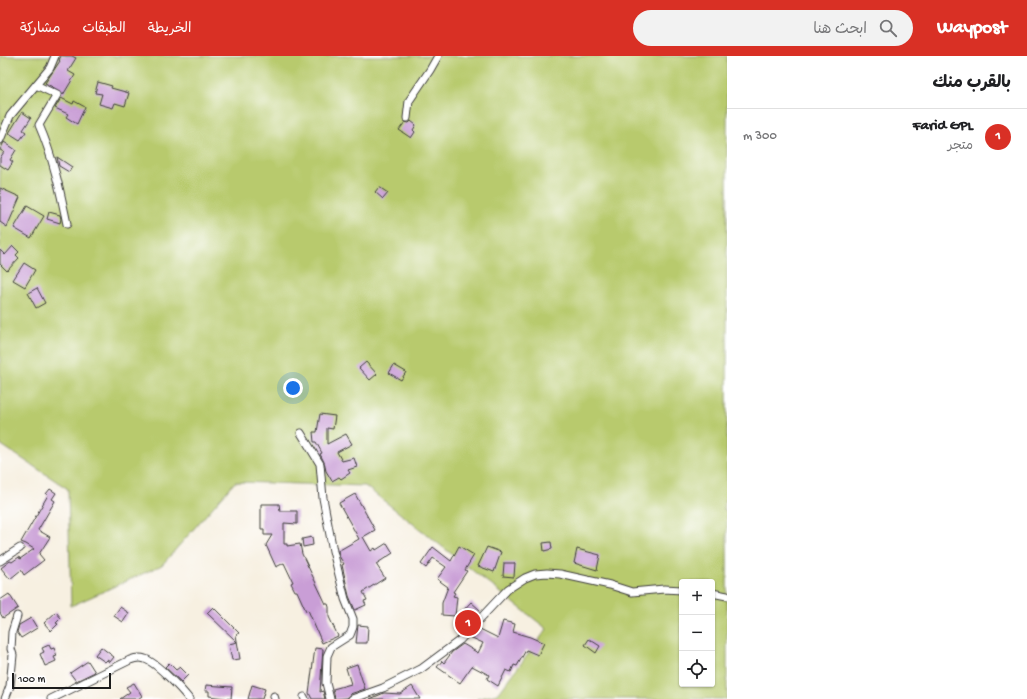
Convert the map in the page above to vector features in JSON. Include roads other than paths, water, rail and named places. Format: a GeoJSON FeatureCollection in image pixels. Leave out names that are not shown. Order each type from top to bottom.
{"type":"FeatureCollection","features":[{"type":"Feature","properties":{"kind":"street"},"geometry":{"type":"LineString","coordinates":[[0,140],[10,116],[50,68],[55,56]]}},
{"type":"Feature","properties":{"kind":"street"},"geometry":{"type":"LineString","coordinates":[[407,118],[409,101],[438,56]]}},
{"type":"Feature","properties":{"kind":"street"},"geometry":{"type":"LineString","coordinates":[[36,85],[57,95],[38,125],[58,177],[67,224]]}},
{"type":"Feature","properties":{"kind":"street"},"geometry":{"type":"LineString","coordinates":[[301,432],[320,464],[323,498],[333,551],[345,598],[353,619],[353,627],[350,635],[331,647],[327,656],[326,683],[330,699]]}},
{"type":"Feature","properties":{"kind":"street"},"geometry":{"type":"LineString","coordinates":[[0,561],[20,548]]}},
{"type":"Feature","properties":{"kind":"street"},"geometry":{"type":"LineString","coordinates":[[352,699],[383,688],[421,669],[460,640],[508,589],[525,578],[535,574],[560,574],[610,585],[632,592],[664,589],[679,590]]}},
{"type":"Feature","properties":{"kind":"street"},"geometry":{"type":"LineString","coordinates":[[715,594],[727,596]]}},
{"type":"Feature","properties":{"kind":"street"},"geometry":{"type":"LineString","coordinates":[[5,699],[10,686],[13,655],[11,649],[12,632],[17,616]]}},
{"type":"Feature","properties":{"kind":"street"},"geometry":{"type":"LineString","coordinates":[[51,699],[65,696],[130,660],[140,658],[150,661],[183,691],[189,699]]}},
{"type":"Feature","properties":{"kind":"place","name":"Farid GPL"},"geometry":{"type":"Point","coordinates":[468,623]}}]}
